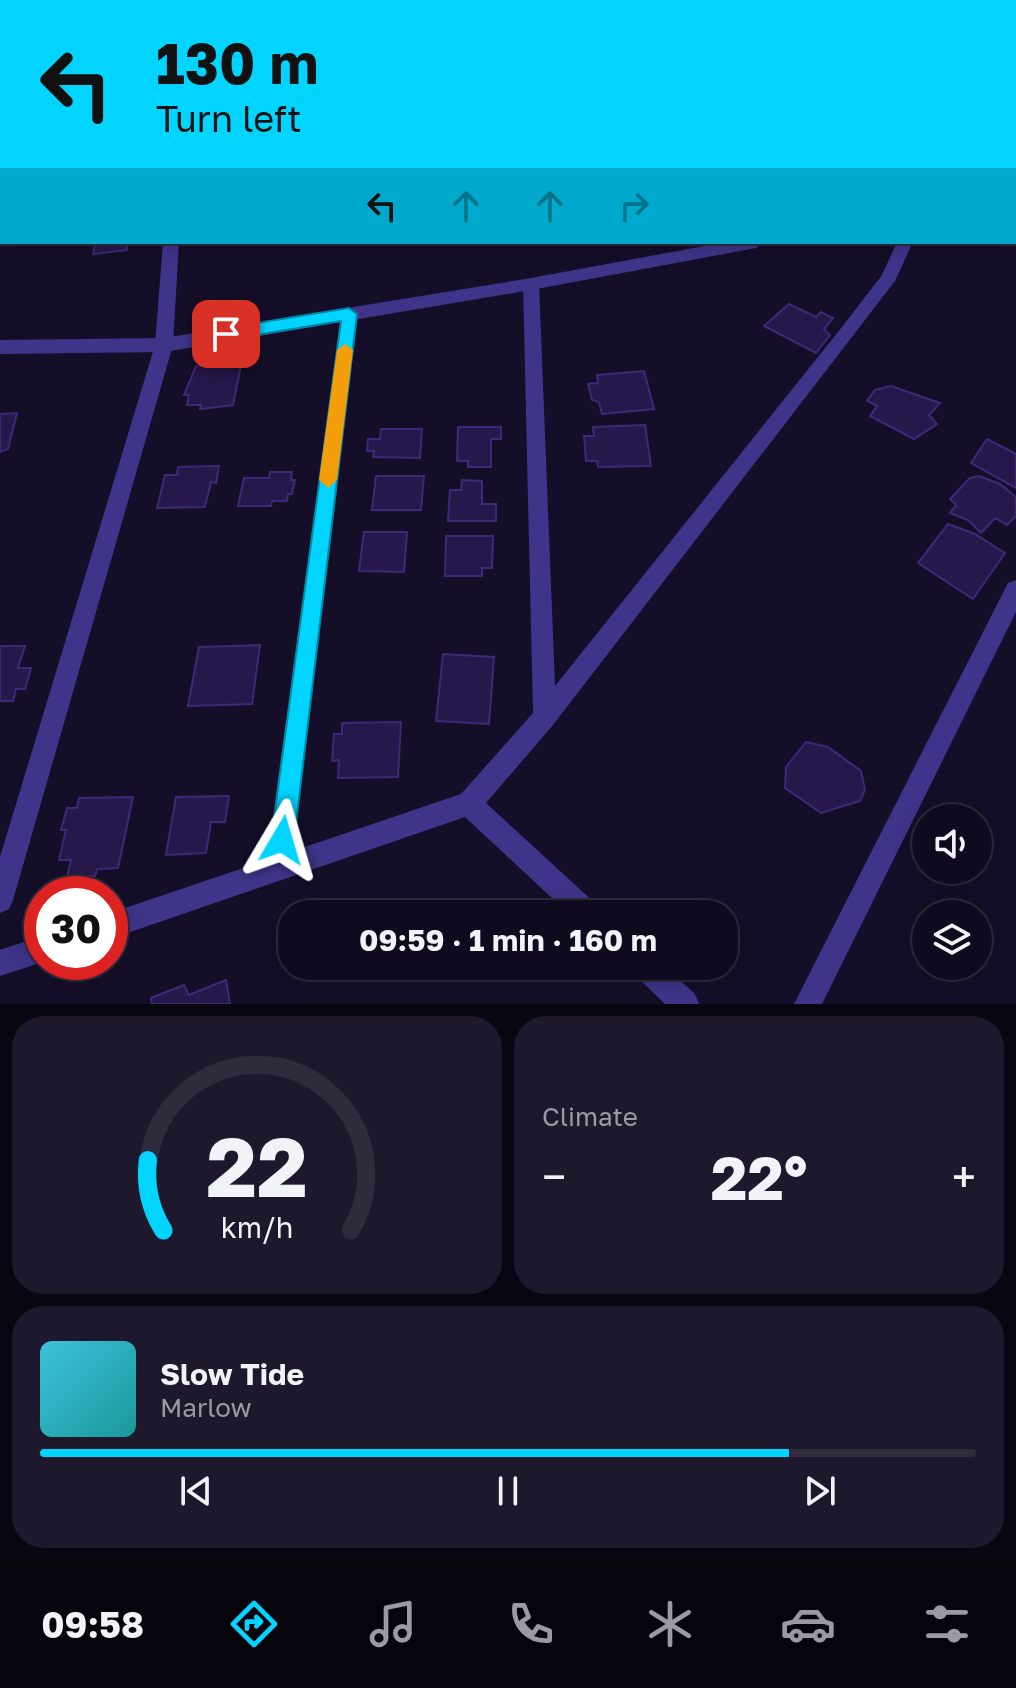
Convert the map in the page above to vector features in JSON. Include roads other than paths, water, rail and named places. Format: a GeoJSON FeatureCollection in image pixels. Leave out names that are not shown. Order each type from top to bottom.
{"type":"FeatureCollection","features":[{"type":"Feature","properties":{"kind":"street"},"geometry":{"type":"LineString","coordinates":[[0,900],[164,345],[171,244]]}},
{"type":"Feature","properties":{"kind":"street"},"geometry":{"type":"LineString","coordinates":[[0,347],[164,345],[531,284],[745,244]]}},
{"type":"Feature","properties":{"kind":"street"},"geometry":{"type":"LineString","coordinates":[[128,920],[469,804],[545,717],[889,277],[904,244]]}},
{"type":"Feature","properties":{"kind":"street"},"geometry":{"type":"LineString","coordinates":[[531,284],[545,717]]}},
{"type":"Feature","properties":{"kind":"street"},"geometry":{"type":"LineString","coordinates":[[278,871],[349,314]]}},
{"type":"Feature","properties":{"kind":"street"},"geometry":{"type":"LineString","coordinates":[[808,1004],[1016,590]]}},
{"type":"Feature","properties":{"kind":"street"},"geometry":{"type":"LineString","coordinates":[[469,804],[573,900]]}},
{"type":"Feature","properties":{"kind":"street"},"geometry":{"type":"LineString","coordinates":[[0,963],[24,955]]}},
{"type":"Feature","properties":{"kind":"street"},"geometry":{"type":"LineString","coordinates":[[659,980],[685,1004]]}}]}
